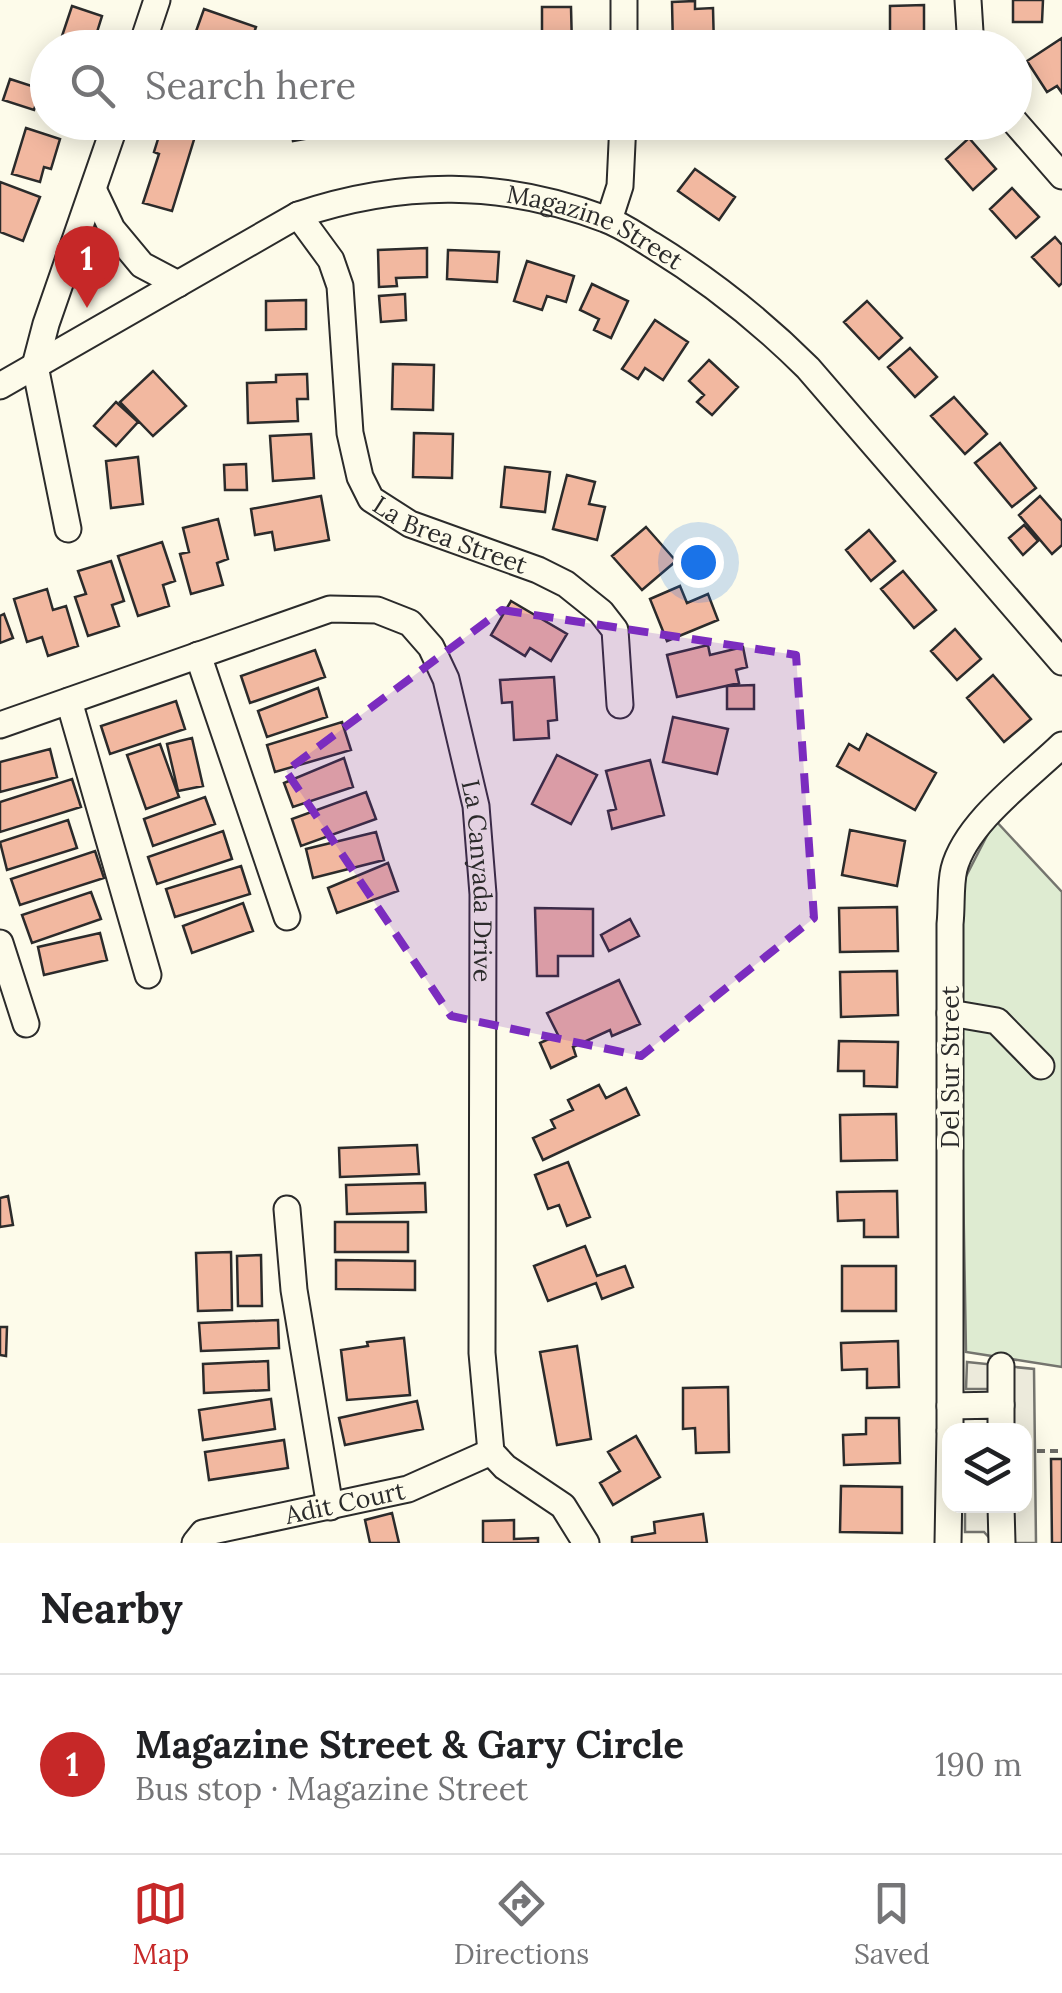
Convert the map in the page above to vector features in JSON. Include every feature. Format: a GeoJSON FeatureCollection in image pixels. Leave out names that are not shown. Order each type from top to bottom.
{"type":"FeatureCollection","features":[{"type":"Feature","properties":{"kind":"street"},"geometry":{"type":"LineString","coordinates":[[147,30],[158,0]]}},
{"type":"Feature","properties":{"kind":"street"},"geometry":{"type":"LineString","coordinates":[[624,0],[624,30]]}},
{"type":"Feature","properties":{"kind":"street"},"geometry":{"type":"LineString","coordinates":[[968,0],[969,30]]}},
{"type":"Feature","properties":{"kind":"street"},"geometry":{"type":"LineString","coordinates":[[68,528],[35,366],[110,140]]}},
{"type":"Feature","properties":{"kind":"street"},"geometry":{"type":"LineString","coordinates":[[609,220],[620,186],[622,140]]}},
{"type":"Feature","properties":{"kind":"street"},"geometry":{"type":"LineString","coordinates":[[1031,140],[1062,176]]}},
{"type":"Feature","properties":{"kind":"street","name":"Magazine Street"},"geometry":{"type":"LineString","coordinates":[[0,386],[298,215],[377,193],[457,188],[502,192],[609,220],[672,257],[773,333],[808,368],[1062,662]]}},
{"type":"Feature","properties":{"kind":"street"},"geometry":{"type":"LineString","coordinates":[[94,192],[112,229],[142,265],[178,284]]}},
{"type":"Feature","properties":{"kind":"street","name":"La Brea Street"},"geometry":{"type":"LineString","coordinates":[[298,215],[331,260],[340,286],[350,433],[360,477],[371,499],[410,524],[538,570],[566,584],[601,612],[614,630],[620,705]]}},
{"type":"Feature","properties":{"kind":"street","name":"La Canyada Drive"},"geometry":{"type":"LineString","coordinates":[[0,726],[330,609],[377,610],[410,623],[431,648],[446,679],[476,806],[483,894],[482,1353],[491,1452]]}},
{"type":"Feature","properties":{"kind":"street"},"geometry":{"type":"LineString","coordinates":[[198,655],[287,917]]}},
{"type":"Feature","properties":{"kind":"street"},"geometry":{"type":"LineString","coordinates":[[70,702],[148,974]]}},
{"type":"Feature","properties":{"kind":"street","name":"Del Sur Street"},"geometry":{"type":"LineString","coordinates":[[950,1423],[954,870],[962,850],[983,820],[1062,745]]}},
{"type":"Feature","properties":{"kind":"street"},"geometry":{"type":"LineString","coordinates":[[0,944],[26,1024]]}},
{"type":"Feature","properties":{"kind":"street"},"geometry":{"type":"LineString","coordinates":[[950,1013],[997,1021],[1041,1066]]}},
{"type":"Feature","properties":{"kind":"street"},"geometry":{"type":"LineString","coordinates":[[288,1209],[294,1290],[330,1507]]}},
{"type":"Feature","properties":{"kind":"street"},"geometry":{"type":"LineString","coordinates":[[950,1423],[1001,1418],[1001,1366]]}},
{"type":"Feature","properties":{"kind":"street"},"geometry":{"type":"LineString","coordinates":[[491,1452],[506,1467],[564,1506],[586,1543]]}},
{"type":"Feature","properties":{"kind":"street","name":"Adit Court"},"geometry":{"type":"LineString","coordinates":[[195,1543],[203,1533],[408,1490],[491,1452]]}},
{"type":"Feature","properties":{"kind":"street","name":"Del Sur Street"},"geometry":{"type":"LineString","coordinates":[[948,1513],[948,1543]]}},
{"type":"Feature","properties":{"kind":"street"},"geometry":{"type":"LineString","coordinates":[[1001,1513],[1002,1543]]}},
{"type":"Feature","properties":{"kind":"path"},"geometry":{"type":"LineString","coordinates":[[1032,1451],[1062,1451]]}},
{"type":"Feature","properties":{"kind":"highlighted area"},"geometry":{"type":"Polygon","coordinates":[[[502,610],[796,655],[814,918],[641,1056],[451,1016],[286,771],[502,610]]]}},
{"type":"Feature","properties":{"kind":"green space"},"geometry":{"type":"Polygon","coordinates":[[[995,820],[1062,892],[1062,1367],[966,1352],[958,892],[995,820]]]}},
{"type":"Feature","properties":{"kind":"shaded area"},"geometry":{"type":"Polygon","coordinates":[[[967,1362],[1034,1369],[1036,1543],[994,1543],[984,1532],[965,1532],[965,1513],[1032,1513],[1032,1423],[992,1423],[992,1389],[966,1389],[967,1362]]]}},
{"type":"Feature","properties":{"kind":"building"},"geometry":{"type":"Polygon","coordinates":[[[1013,0],[1043,0],[1042,22],[1013,22],[1013,0]]]}},
{"type":"Feature","properties":{"kind":"building"},"geometry":{"type":"Polygon","coordinates":[[[695,1],[695,9],[713,8],[714,30],[673,30],[672,2],[695,1]]]}},
{"type":"Feature","properties":{"kind":"building"},"geometry":{"type":"Polygon","coordinates":[[[924,5],[924,30],[890,30],[890,6],[924,5]]]}},
{"type":"Feature","properties":{"kind":"building"},"geometry":{"type":"Polygon","coordinates":[[[72,6],[102,16],[98,30],[64,30],[72,6]]]}},
{"type":"Feature","properties":{"kind":"building"},"geometry":{"type":"Polygon","coordinates":[[[542,7],[571,7],[572,30],[542,30],[542,7]]]}},
{"type":"Feature","properties":{"kind":"building"},"geometry":{"type":"Polygon","coordinates":[[[204,9],[256,27],[255,30],[196,30],[204,9]]]}},
{"type":"Feature","properties":{"kind":"building"},"geometry":{"type":"Polygon","coordinates":[[[1062,38],[1062,93],[1057,86],[1047,92],[1032,69],[1032,58],[1062,38]]]}},
{"type":"Feature","properties":{"kind":"building"},"geometry":{"type":"Polygon","coordinates":[[[10,79],[30,85],[30,109],[3,100],[10,79]]]}},
{"type":"Feature","properties":{"kind":"building"},"geometry":{"type":"Polygon","coordinates":[[[26,128],[30,129],[30,140],[60,140],[51,169],[44,167],[40,182],[12,174],[26,128]]]}},
{"type":"Feature","properties":{"kind":"building"},"geometry":{"type":"Polygon","coordinates":[[[158,140],[194,140],[172,211],[143,203],[159,154],[154,152],[158,140]]]}},
{"type":"Feature","properties":{"kind":"building"},"geometry":{"type":"Polygon","coordinates":[[[971,140],[996,169],[973,190],[946,159],[971,140]]]}},
{"type":"Feature","properties":{"kind":"building"},"geometry":{"type":"Polygon","coordinates":[[[695,169],[735,197],[719,220],[678,191],[695,169]]]}},
{"type":"Feature","properties":{"kind":"building"},"geometry":{"type":"Polygon","coordinates":[[[0,182],[40,197],[23,241],[0,232],[0,182]]]}},
{"type":"Feature","properties":{"kind":"building"},"geometry":{"type":"Polygon","coordinates":[[[1012,188],[1039,217],[1016,238],[990,209],[1012,188]]]}},
{"type":"Feature","properties":{"kind":"building"},"geometry":{"type":"Polygon","coordinates":[[[1055,237],[1062,245],[1059,286],[1032,257],[1055,237]]]}},
{"type":"Feature","properties":{"kind":"building"},"geometry":{"type":"Polygon","coordinates":[[[427,248],[427,277],[396,278],[397,286],[379,287],[378,250],[427,248]]]}},
{"type":"Feature","properties":{"kind":"building"},"geometry":{"type":"Polygon","coordinates":[[[448,250],[499,252],[497,282],[447,279],[448,250]]]}},
{"type":"Feature","properties":{"kind":"building"},"geometry":{"type":"Polygon","coordinates":[[[527,261],[574,276],[566,302],[547,296],[542,310],[514,301],[527,261]]]}},
{"type":"Feature","properties":{"kind":"building"},"geometry":{"type":"Polygon","coordinates":[[[592,284],[628,301],[611,338],[594,330],[599,319],[580,310],[592,284]]]}},
{"type":"Feature","properties":{"kind":"building"},"geometry":{"type":"Polygon","coordinates":[[[405,294],[406,320],[381,322],[379,296],[405,294]]]}},
{"type":"Feature","properties":{"kind":"building"},"geometry":{"type":"Polygon","coordinates":[[[306,300],[306,329],[266,330],[266,301],[306,300]]]}},
{"type":"Feature","properties":{"kind":"building"},"geometry":{"type":"Polygon","coordinates":[[[867,301],[902,338],[879,359],[844,322],[867,301]]]}},
{"type":"Feature","properties":{"kind":"building"},"geometry":{"type":"Polygon","coordinates":[[[655,320],[688,342],[663,380],[645,368],[638,379],[622,369],[655,320]]]}},
{"type":"Feature","properties":{"kind":"building"},"geometry":{"type":"Polygon","coordinates":[[[910,348],[937,377],[915,397],[888,367],[910,348]]]}},
{"type":"Feature","properties":{"kind":"building"},"geometry":{"type":"Polygon","coordinates":[[[709,360],[738,387],[712,415],[697,402],[704,395],[689,381],[709,360]]]}},
{"type":"Feature","properties":{"kind":"building"},"geometry":{"type":"Polygon","coordinates":[[[393,364],[434,365],[433,410],[392,409],[393,364]]]}},
{"type":"Feature","properties":{"kind":"building"},"geometry":{"type":"Polygon","coordinates":[[[153,371],[186,406],[153,436],[120,402],[153,371]]]}},
{"type":"Feature","properties":{"kind":"building"},"geometry":{"type":"Polygon","coordinates":[[[307,374],[308,399],[297,399],[298,421],[248,423],[247,383],[276,382],[276,375],[307,374]]]}},
{"type":"Feature","properties":{"kind":"building"},"geometry":{"type":"Polygon","coordinates":[[[954,397],[987,434],[965,454],[931,416],[954,397]]]}},
{"type":"Feature","properties":{"kind":"building"},"geometry":{"type":"Polygon","coordinates":[[[116,402],[138,422],[116,446],[94,426],[116,402]]]}},
{"type":"Feature","properties":{"kind":"building"},"geometry":{"type":"Polygon","coordinates":[[[414,433],[453,434],[452,478],[413,477],[414,433]]]}},
{"type":"Feature","properties":{"kind":"building"},"geometry":{"type":"Polygon","coordinates":[[[311,434],[314,478],[273,481],[270,436],[311,434]]]}},
{"type":"Feature","properties":{"kind":"building"},"geometry":{"type":"Polygon","coordinates":[[[1000,443],[1036,488],[1012,507],[975,463],[1000,443]]]}},
{"type":"Feature","properties":{"kind":"building"},"geometry":{"type":"Polygon","coordinates":[[[138,457],[143,504],[111,508],[106,461],[138,457]]]}},
{"type":"Feature","properties":{"kind":"building"},"geometry":{"type":"Polygon","coordinates":[[[246,464],[247,490],[225,490],[224,465],[246,464]]]}},
{"type":"Feature","properties":{"kind":"building"},"geometry":{"type":"Polygon","coordinates":[[[505,467],[550,472],[545,512],[501,507],[505,467]]]}},
{"type":"Feature","properties":{"kind":"building"},"geometry":{"type":"Polygon","coordinates":[[[567,475],[595,482],[589,504],[605,507],[597,540],[553,529],[567,475]]]}},
{"type":"Feature","properties":{"kind":"building"},"geometry":{"type":"Polygon","coordinates":[[[321,496],[329,540],[275,550],[272,532],[255,535],[251,509],[321,496]]]}},
{"type":"Feature","properties":{"kind":"building"},"geometry":{"type":"Polygon","coordinates":[[[1040,496],[1062,521],[1062,545],[1052,554],[1019,515],[1040,496]]]}},
{"type":"Feature","properties":{"kind":"building"},"geometry":{"type":"Polygon","coordinates":[[[218,519],[228,559],[217,563],[223,585],[191,594],[180,554],[189,552],[183,528],[218,519]]]}},
{"type":"Feature","properties":{"kind":"building"},"geometry":{"type":"Polygon","coordinates":[[[1024,525],[1038,541],[1023,555],[1009,538],[1024,525]]]}},
{"type":"Feature","properties":{"kind":"building"},"geometry":{"type":"Polygon","coordinates":[[[646,527],[676,561],[642,590],[612,556],[646,527]]]}},
{"type":"Feature","properties":{"kind":"building"},"geometry":{"type":"Polygon","coordinates":[[[869,530],[895,561],[871,581],[846,550],[869,530]]]}},
{"type":"Feature","properties":{"kind":"building"},"geometry":{"type":"Polygon","coordinates":[[[162,542],[175,581],[163,585],[169,606],[138,616],[118,556],[162,542]]]}},
{"type":"Feature","properties":{"kind":"building"},"geometry":{"type":"Polygon","coordinates":[[[111,561],[124,601],[112,605],[119,626],[88,636],[75,597],[86,594],[78,571],[111,561]]]}},
{"type":"Feature","properties":{"kind":"building"},"geometry":{"type":"Polygon","coordinates":[[[903,571],[936,610],[914,628],[881,589],[903,571]]]}},
{"type":"Feature","properties":{"kind":"building"},"geometry":{"type":"Polygon","coordinates":[[[680,586],[687,603],[708,594],[718,620],[667,641],[650,599],[680,586]]]}},
{"type":"Feature","properties":{"kind":"building"},"geometry":{"type":"Polygon","coordinates":[[[47,589],[53,610],[66,606],[78,646],[48,656],[42,637],[27,642],[14,599],[47,589]]]}},
{"type":"Feature","properties":{"kind":"building"},"geometry":{"type":"Polygon","coordinates":[[[511,601],[567,634],[551,661],[530,648],[525,656],[491,635],[511,601]]]}},
{"type":"Feature","properties":{"kind":"building"},"geometry":{"type":"Polygon","coordinates":[[[4,614],[13,638],[0,643],[0,616],[4,614]]]}},
{"type":"Feature","properties":{"kind":"building"},"geometry":{"type":"Polygon","coordinates":[[[955,629],[981,659],[957,680],[931,651],[955,629]]]}},
{"type":"Feature","properties":{"kind":"building"},"geometry":{"type":"Polygon","coordinates":[[[708,645],[710,655],[743,647],[747,667],[736,670],[739,683],[677,697],[667,655],[708,645]]]}},
{"type":"Feature","properties":{"kind":"building"},"geometry":{"type":"Polygon","coordinates":[[[315,650],[325,677],[250,703],[241,676],[315,650]]]}},
{"type":"Feature","properties":{"kind":"building"},"geometry":{"type":"Polygon","coordinates":[[[993,675],[1031,719],[1004,742],[967,698],[993,675]]]}},
{"type":"Feature","properties":{"kind":"building"},"geometry":{"type":"Polygon","coordinates":[[[554,677],[557,720],[548,721],[549,738],[514,740],[512,702],[502,703],[500,680],[554,677]]]}},
{"type":"Feature","properties":{"kind":"building"},"geometry":{"type":"Polygon","coordinates":[[[754,685],[754,709],[727,709],[727,686],[754,685]]]}},
{"type":"Feature","properties":{"kind":"building"},"geometry":{"type":"Polygon","coordinates":[[[318,688],[327,717],[267,737],[258,711],[318,688]]]}},
{"type":"Feature","properties":{"kind":"building"},"geometry":{"type":"Polygon","coordinates":[[[176,701],[185,729],[110,754],[101,726],[176,701]]]}},
{"type":"Feature","properties":{"kind":"building"},"geometry":{"type":"Polygon","coordinates":[[[673,717],[728,729],[717,774],[663,762],[673,717]]]}},
{"type":"Feature","properties":{"kind":"building"},"geometry":{"type":"Polygon","coordinates":[[[342,722],[351,750],[275,772],[267,745],[342,722]]]}},
{"type":"Feature","properties":{"kind":"building"},"geometry":{"type":"Polygon","coordinates":[[[867,734],[936,773],[915,810],[837,766],[849,744],[859,750],[867,734]]]}},
{"type":"Feature","properties":{"kind":"building"},"geometry":{"type":"Polygon","coordinates":[[[192,738],[203,786],[178,791],[167,744],[192,738]]]}},
{"type":"Feature","properties":{"kind":"building"},"geometry":{"type":"Polygon","coordinates":[[[160,744],[179,797],[146,809],[127,755],[160,744]]]}},
{"type":"Feature","properties":{"kind":"building"},"geometry":{"type":"Polygon","coordinates":[[[50,749],[57,777],[0,792],[0,762],[50,749]]]}},
{"type":"Feature","properties":{"kind":"building"},"geometry":{"type":"Polygon","coordinates":[[[557,755],[597,775],[571,824],[532,804],[557,755]]]}},
{"type":"Feature","properties":{"kind":"building"},"geometry":{"type":"Polygon","coordinates":[[[344,758],[353,787],[293,807],[284,783],[344,758]]]}},
{"type":"Feature","properties":{"kind":"building"},"geometry":{"type":"Polygon","coordinates":[[[650,760],[664,815],[612,829],[608,811],[616,809],[606,771],[650,760]]]}},
{"type":"Feature","properties":{"kind":"building"},"geometry":{"type":"Polygon","coordinates":[[[72,779],[81,807],[0,832],[0,802],[72,779]]]}},
{"type":"Feature","properties":{"kind":"building"},"geometry":{"type":"Polygon","coordinates":[[[366,792],[376,819],[301,846],[292,819],[366,792]]]}},
{"type":"Feature","properties":{"kind":"building"},"geometry":{"type":"Polygon","coordinates":[[[205,797],[215,824],[153,846],[144,819],[205,797]]]}},
{"type":"Feature","properties":{"kind":"building"},"geometry":{"type":"Polygon","coordinates":[[[68,820],[77,848],[7,870],[0,842],[68,820]]]}},
{"type":"Feature","properties":{"kind":"building"},"geometry":{"type":"Polygon","coordinates":[[[850,830],[905,841],[897,886],[842,875],[850,830]]]}},
{"type":"Feature","properties":{"kind":"building"},"geometry":{"type":"Polygon","coordinates":[[[223,831],[232,859],[157,884],[148,857],[223,831]]]}},
{"type":"Feature","properties":{"kind":"building"},"geometry":{"type":"Polygon","coordinates":[[[376,832],[384,860],[313,878],[306,849],[376,832]]]}},
{"type":"Feature","properties":{"kind":"building"},"geometry":{"type":"Polygon","coordinates":[[[95,851],[104,878],[20,905],[11,879],[95,851]]]}},
{"type":"Feature","properties":{"kind":"building"},"geometry":{"type":"Polygon","coordinates":[[[388,863],[398,891],[337,913],[328,888],[388,863]]]}},
{"type":"Feature","properties":{"kind":"building"},"geometry":{"type":"Polygon","coordinates":[[[241,866],[250,894],[175,917],[166,889],[241,866]]]}},
{"type":"Feature","properties":{"kind":"building"},"geometry":{"type":"Polygon","coordinates":[[[91,892],[101,919],[32,943],[22,915],[91,892]]]}},
{"type":"Feature","properties":{"kind":"building"},"geometry":{"type":"Polygon","coordinates":[[[243,903],[253,931],[192,953],[183,926],[243,903]]]}},
{"type":"Feature","properties":{"kind":"building"},"geometry":{"type":"Polygon","coordinates":[[[897,907],[898,951],[840,952],[839,908],[897,907]]]}},
{"type":"Feature","properties":{"kind":"building"},"geometry":{"type":"Polygon","coordinates":[[[535,908],[593,909],[593,956],[558,956],[558,976],[537,976],[535,908]]]}},
{"type":"Feature","properties":{"kind":"building"},"geometry":{"type":"Polygon","coordinates":[[[630,919],[639,936],[609,951],[601,935],[630,919]]]}},
{"type":"Feature","properties":{"kind":"building"},"geometry":{"type":"Polygon","coordinates":[[[100,933],[107,960],[44,975],[38,947],[100,933]]]}},
{"type":"Feature","properties":{"kind":"building"},"geometry":{"type":"Polygon","coordinates":[[[897,971],[898,1015],[841,1017],[840,972],[897,971]]]}},
{"type":"Feature","properties":{"kind":"building"},"geometry":{"type":"Polygon","coordinates":[[[619,980],[640,1024],[612,1036],[610,1030],[573,1047],[576,1056],[551,1068],[540,1043],[558,1035],[547,1013],[619,980]]]}},
{"type":"Feature","properties":{"kind":"building"},"geometry":{"type":"Polygon","coordinates":[[[839,1041],[898,1042],[897,1087],[864,1086],[864,1071],[838,1071],[839,1041]]]}},
{"type":"Feature","properties":{"kind":"building"},"geometry":{"type":"Polygon","coordinates":[[[599,1085],[606,1098],[626,1088],[639,1115],[543,1160],[533,1138],[555,1128],[551,1120],[573,1110],[568,1100],[599,1085]]]}},
{"type":"Feature","properties":{"kind":"building"},"geometry":{"type":"Polygon","coordinates":[[[896,1114],[897,1160],[841,1161],[840,1115],[896,1114]]]}},
{"type":"Feature","properties":{"kind":"building"},"geometry":{"type":"Polygon","coordinates":[[[417,1145],[419,1174],[340,1177],[339,1148],[417,1145]]]}},
{"type":"Feature","properties":{"kind":"building"},"geometry":{"type":"Polygon","coordinates":[[[568,1162],[590,1217],[567,1226],[559,1205],[548,1209],[535,1175],[568,1162]]]}},
{"type":"Feature","properties":{"kind":"building"},"geometry":{"type":"Polygon","coordinates":[[[425,1183],[426,1212],[347,1214],[346,1185],[425,1183]]]}},
{"type":"Feature","properties":{"kind":"building"},"geometry":{"type":"Polygon","coordinates":[[[897,1191],[898,1237],[864,1237],[864,1220],[838,1221],[837,1192],[897,1191]]]}},
{"type":"Feature","properties":{"kind":"building"},"geometry":{"type":"Polygon","coordinates":[[[8,1196],[13,1225],[0,1227],[0,1198],[8,1196]]]}},
{"type":"Feature","properties":{"kind":"building"},"geometry":{"type":"Polygon","coordinates":[[[335,1222],[408,1222],[408,1252],[335,1252],[335,1222]]]}},
{"type":"Feature","properties":{"kind":"building"},"geometry":{"type":"Polygon","coordinates":[[[585,1246],[597,1276],[625,1266],[633,1287],[602,1299],[596,1283],[548,1301],[534,1266],[585,1246]]]}},
{"type":"Feature","properties":{"kind":"building"},"geometry":{"type":"Polygon","coordinates":[[[231,1252],[232,1310],[198,1311],[196,1253],[231,1252]]]}},
{"type":"Feature","properties":{"kind":"building"},"geometry":{"type":"Polygon","coordinates":[[[261,1255],[262,1306],[238,1306],[237,1256],[261,1255]]]}},
{"type":"Feature","properties":{"kind":"building"},"geometry":{"type":"Polygon","coordinates":[[[336,1260],[415,1261],[415,1290],[336,1289],[336,1260]]]}},
{"type":"Feature","properties":{"kind":"building"},"geometry":{"type":"Polygon","coordinates":[[[842,1266],[896,1266],[896,1311],[842,1311],[842,1266]]]}},
{"type":"Feature","properties":{"kind":"building"},"geometry":{"type":"Polygon","coordinates":[[[278,1320],[279,1348],[201,1351],[199,1323],[278,1320]]]}},
{"type":"Feature","properties":{"kind":"building"},"geometry":{"type":"Polygon","coordinates":[[[0,1327],[7,1327],[6,1356],[0,1355],[0,1327]]]}},
{"type":"Feature","properties":{"kind":"building"},"geometry":{"type":"Polygon","coordinates":[[[404,1338],[410,1395],[347,1400],[341,1350],[404,1338]]]}},
{"type":"Feature","properties":{"kind":"building"},"geometry":{"type":"Polygon","coordinates":[[[898,1341],[899,1387],[867,1388],[867,1369],[842,1370],[841,1343],[898,1341]]]}},
{"type":"Feature","properties":{"kind":"building"},"geometry":{"type":"Polygon","coordinates":[[[577,1346],[591,1439],[557,1445],[540,1352],[577,1346]]]}},
{"type":"Feature","properties":{"kind":"building"},"geometry":{"type":"Polygon","coordinates":[[[268,1361],[269,1390],[204,1393],[203,1364],[268,1361]]]}},
{"type":"Feature","properties":{"kind":"building"},"geometry":{"type":"Polygon","coordinates":[[[728,1387],[729,1452],[696,1453],[695,1428],[683,1429],[683,1388],[728,1387]]]}},
{"type":"Feature","properties":{"kind":"building"},"geometry":{"type":"Polygon","coordinates":[[[271,1399],[275,1429],[203,1440],[199,1410],[271,1399]]]}},
{"type":"Feature","properties":{"kind":"building"},"geometry":{"type":"Polygon","coordinates":[[[417,1401],[423,1429],[345,1445],[339,1418],[417,1401]]]}},
{"type":"Feature","properties":{"kind":"building"},"geometry":{"type":"Polygon","coordinates":[[[866,1418],[899,1418],[900,1463],[844,1465],[843,1435],[866,1434],[866,1418]]]}},
{"type":"Feature","properties":{"kind":"building"},"geometry":{"type":"Polygon","coordinates":[[[636,1436],[660,1477],[613,1505],[600,1483],[620,1471],[608,1452],[636,1436]]]}},
{"type":"Feature","properties":{"kind":"building"},"geometry":{"type":"Polygon","coordinates":[[[284,1440],[288,1468],[209,1480],[205,1452],[284,1440]]]}},
{"type":"Feature","properties":{"kind":"building"},"geometry":{"type":"Polygon","coordinates":[[[1051,1459],[1062,1459],[1062,1543],[1052,1543],[1051,1459]]]}},
{"type":"Feature","properties":{"kind":"building"},"geometry":{"type":"Polygon","coordinates":[[[841,1486],[902,1487],[902,1533],[840,1532],[841,1486]]]}},
{"type":"Feature","properties":{"kind":"building"},"geometry":{"type":"Polygon","coordinates":[[[392,1513],[399,1543],[370,1543],[365,1520],[392,1513]]]}},
{"type":"Feature","properties":{"kind":"building"},"geometry":{"type":"Polygon","coordinates":[[[703,1514],[707,1543],[632,1543],[632,1537],[655,1533],[654,1522],[703,1514]]]}},
{"type":"Feature","properties":{"kind":"building"},"geometry":{"type":"Polygon","coordinates":[[[514,1520],[514,1539],[538,1538],[538,1543],[483,1543],[483,1521],[514,1520]]]}},
{"type":"Feature","properties":{"kind":"place","name":"Magazine Street & Gary Circle"},"geometry":{"type":"Point","coordinates":[87,308]}}]}
